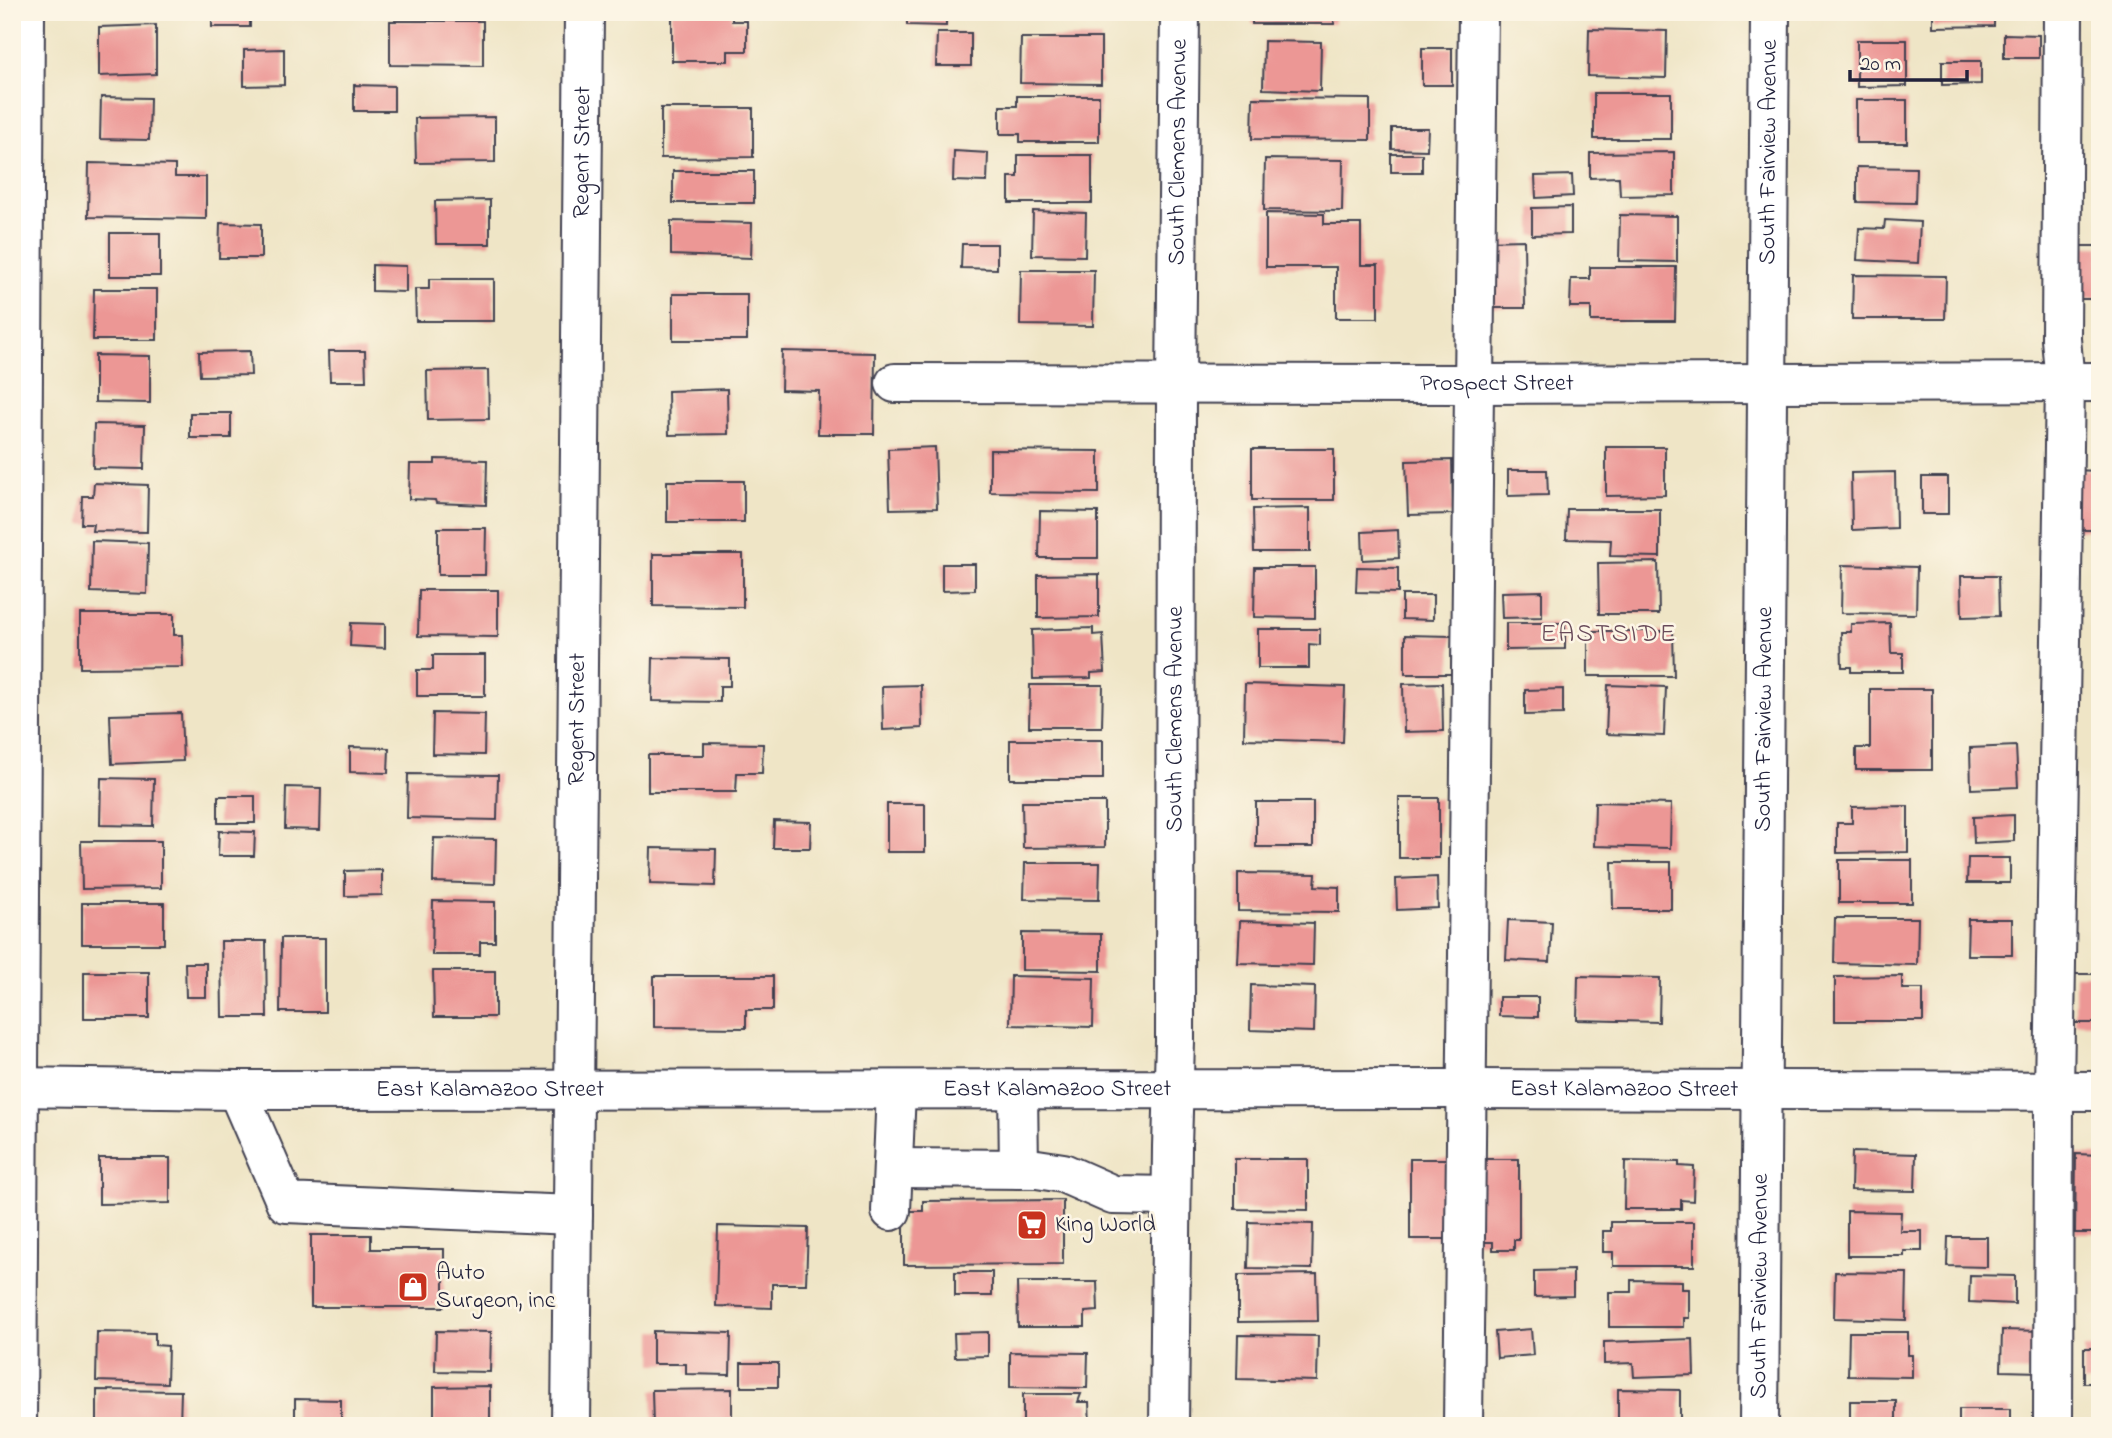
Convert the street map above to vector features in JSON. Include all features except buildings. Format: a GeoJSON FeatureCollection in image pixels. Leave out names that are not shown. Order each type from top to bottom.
{"type":"FeatureCollection","features":[{"type":"Feature","properties":{"kind":"street"},"geometry":{"type":"LineString","coordinates":[[17,1426],[16,1087],[25,12]]}},
{"type":"Feature","properties":{"kind":"street","name":"Regent Street"},"geometry":{"type":"LineString","coordinates":[[571,1426],[584,12]]}},
{"type":"Feature","properties":{"kind":"street","name":"South Clemens Avenue"},"geometry":{"type":"LineString","coordinates":[[1169,1426],[1174,1090],[1180,12]]}},
{"type":"Feature","properties":{"kind":"street"},"geometry":{"type":"LineString","coordinates":[[1463,1426],[1478,12]]}},
{"type":"Feature","properties":{"kind":"street","name":"South Fairview Avenue"},"geometry":{"type":"LineString","coordinates":[[1759,1426],[1770,12]]}},
{"type":"Feature","properties":{"kind":"street"},"geometry":{"type":"LineString","coordinates":[[2053,1426],[2054,1091],[2082,382],[2061,339],[2063,12]]}},
{"type":"Feature","properties":{"kind":"street","name":"Prospect Street"},"geometry":{"type":"LineString","coordinates":[[895,383],[2082,382]]}},
{"type":"Feature","properties":{"kind":"street","name":"East Kalamazoo Street"},"geometry":{"type":"LineString","coordinates":[[16,1087],[237,1090],[2100,1091]]}},
{"type":"Feature","properties":{"kind":"street"},"geometry":{"type":"LineString","coordinates":[[237,1090],[286,1203],[573,1215]]}},
{"type":"Feature","properties":{"kind":"street"},"geometry":{"type":"LineString","coordinates":[[891,1211],[896,1090]]}},
{"type":"Feature","properties":{"kind":"street"},"geometry":{"type":"LineString","coordinates":[[1018,1090],[1019,1169]]}},
{"type":"Feature","properties":{"kind":"street"},"geometry":{"type":"LineString","coordinates":[[893,1168],[1037,1169],[1063,1173],[1113,1195],[1171,1196]]}},
{"type":"Feature","properties":{"kind":"place","name":"King World"},"geometry":{"type":"Point","coordinates":[1032,1225]}},
{"type":"Feature","properties":{"kind":"place","name":"Auto Surgeon, inc"},"geometry":{"type":"Point","coordinates":[413,1287]}},
{"type":"Feature","properties":{"kind":"district","name":"EASTSIDE"},"geometry":{"type":"Point","coordinates":[1609,635]}}]}
